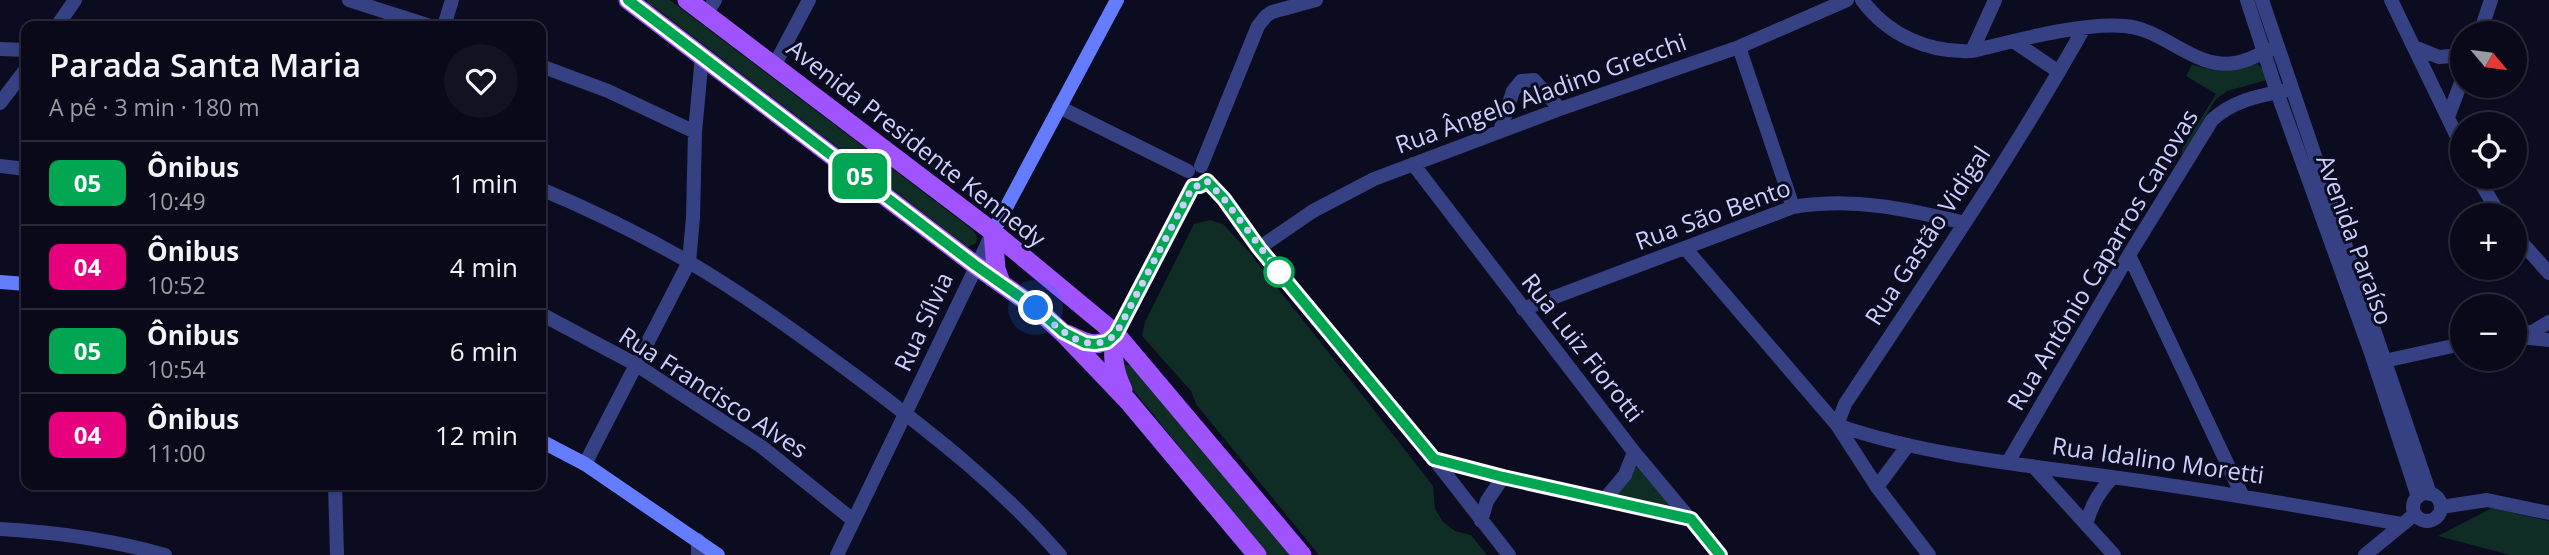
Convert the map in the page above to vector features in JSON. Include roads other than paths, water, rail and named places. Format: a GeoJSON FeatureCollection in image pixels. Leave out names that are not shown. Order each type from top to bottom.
{"type":"FeatureCollection","features":[{"type":"Feature","properties":{"kind":"main road"},"geometry":{"type":"LineString","coordinates":[[628,0],[975,265],[1036,308],[1063,332],[1128,401],[1257,555]]}},
{"type":"Feature","properties":{"kind":"main road","name":"Avenida Presidente Kennedy"},"geometry":{"type":"LineString","coordinates":[[687,0],[710,7],[774,66],[993,232],[1116,334],[1302,555]]}},
{"type":"Feature","properties":{"kind":"main road","name":"Rua Sílvia"},"geometry":{"type":"LineString","coordinates":[[993,232],[1116,0]]}},
{"type":"Feature","properties":{"kind":"main road"},"geometry":{"type":"LineString","coordinates":[[993,232],[996,269],[1001,283]]}},
{"type":"Feature","properties":{"kind":"main road"},"geometry":{"type":"LineString","coordinates":[[0,282],[21,284]]}},
{"type":"Feature","properties":{"kind":"main road"},"geometry":{"type":"LineString","coordinates":[[1063,332],[1085,343],[1095,344],[1107,342],[1116,334]]}},
{"type":"Feature","properties":{"kind":"main road"},"geometry":{"type":"LineString","coordinates":[[1116,334],[1112,349],[1113,363],[1128,401]]}},
{"type":"Feature","properties":{"kind":"main road"},"geometry":{"type":"LineString","coordinates":[[546,444],[585,464],[698,547],[718,555]]}},
{"type":"Feature","properties":{"kind":"street"},"geometry":{"type":"LineString","coordinates":[[60,21],[75,0]]}},
{"type":"Feature","properties":{"kind":"street"},"geometry":{"type":"LineString","coordinates":[[349,0],[414,21]]}},
{"type":"Feature","properties":{"kind":"street"},"geometry":{"type":"LineString","coordinates":[[446,21],[452,0]]}},
{"type":"Feature","properties":{"kind":"street"},"geometry":{"type":"LineString","coordinates":[[774,66],[809,0]]}},
{"type":"Feature","properties":{"kind":"street"},"geometry":{"type":"LineString","coordinates":[[1116,334],[1197,176],[1258,26],[1272,12],[1316,0]]}},
{"type":"Feature","properties":{"kind":"street","name":"Rua Ângelo Aladino Grecchi"},"geometry":{"type":"LineString","coordinates":[[1259,248],[1339,196],[1374,179],[1560,109],[1739,47],[1847,0]]}},
{"type":"Feature","properties":{"kind":"street"},"geometry":{"type":"LineString","coordinates":[[1862,0],[1885,24],[1910,40],[1938,50],[1972,51],[2084,29],[2125,26],[2145,30],[2217,64],[2234,64],[2271,49]]}},
{"type":"Feature","properties":{"kind":"street"},"geometry":{"type":"LineString","coordinates":[[1972,51],[1995,0]]}},
{"type":"Feature","properties":{"kind":"street","name":"Avenida Paraíso"},"geometry":{"type":"LineString","coordinates":[[2247,0],[2292,89],[2424,495]]}},
{"type":"Feature","properties":{"kind":"street","name":"Avenida Paraíso"},"geometry":{"type":"LineString","coordinates":[[2262,0],[2277,92],[2380,362]]}},
{"type":"Feature","properties":{"kind":"street"},"geometry":{"type":"LineString","coordinates":[[2391,0],[2450,121]]}},
{"type":"Feature","properties":{"kind":"street"},"geometry":{"type":"LineString","coordinates":[[2484,21],[2491,0]]}},
{"type":"Feature","properties":{"kind":"street","name":"Rua Gastão Vidigal"},"geometry":{"type":"LineString","coordinates":[[1837,425],[1844,404],[1965,223],[2084,29]]}},
{"type":"Feature","properties":{"kind":"street"},"geometry":{"type":"LineString","coordinates":[[2013,41],[2059,72]]}},
{"type":"Feature","properties":{"kind":"street"},"geometry":{"type":"LineString","coordinates":[[1739,47],[1793,207]]}},
{"type":"Feature","properties":{"kind":"street"},"geometry":{"type":"LineString","coordinates":[[2414,47],[2439,57],[2450,56]]}},
{"type":"Feature","properties":{"kind":"street"},"geometry":{"type":"LineString","coordinates":[[0,49],[21,50]]}},
{"type":"Feature","properties":{"kind":"street"},"geometry":{"type":"LineString","coordinates":[[585,464],[689,262],[695,132],[702,56]]}},
{"type":"Feature","properties":{"kind":"street"},"geometry":{"type":"LineString","coordinates":[[546,68],[608,92],[695,132]]}},
{"type":"Feature","properties":{"kind":"street"},"geometry":{"type":"LineString","coordinates":[[0,103],[21,76]]}},
{"type":"Feature","properties":{"kind":"street"},"geometry":{"type":"LineString","coordinates":[[1500,131],[1513,91],[1521,81],[1534,80],[1560,109]]}},
{"type":"Feature","properties":{"kind":"street","name":"Rua Antônio Caparros Canovas"},"geometry":{"type":"LineString","coordinates":[[2008,462],[2129,255],[2212,120],[2225,108],[2241,101],[2292,89]]}},
{"type":"Feature","properties":{"kind":"street"},"geometry":{"type":"LineString","coordinates":[[2448,117],[2455,98]]}},
{"type":"Feature","properties":{"kind":"street"},"geometry":{"type":"LineString","coordinates":[[1059,107],[1197,176],[1224,199],[1259,248],[1434,459],[1509,555]]}},
{"type":"Feature","properties":{"kind":"street","name":"Rua Luiz Fiorotti"},"geometry":{"type":"LineString","coordinates":[[1413,164],[1634,452],[1720,555]]}},
{"type":"Feature","properties":{"kind":"street"},"geometry":{"type":"LineString","coordinates":[[0,166],[21,168]]}},
{"type":"Feature","properties":{"kind":"street"},"geometry":{"type":"LineString","coordinates":[[546,191],[689,262],[789,328],[907,414],[973,468],[1032,523],[1060,555]]}},
{"type":"Feature","properties":{"kind":"street","name":"Rua São Bento"},"geometry":{"type":"LineString","coordinates":[[1523,309],[1793,207],[1820,202],[1874,205],[1911,209],[1965,223]]}},
{"type":"Feature","properties":{"kind":"street","name":"Rua Sílvia"},"geometry":{"type":"LineString","coordinates":[[837,555],[993,232]]}},
{"type":"Feature","properties":{"kind":"street"},"geometry":{"type":"LineString","coordinates":[[1685,248],[1837,425],[1877,486],[1929,555]]}},
{"type":"Feature","properties":{"kind":"street"},"geometry":{"type":"LineString","coordinates":[[2527,248],[2549,273]]}},
{"type":"Feature","properties":{"kind":"street"},"geometry":{"type":"LineString","coordinates":[[2129,255],[2242,495]]}},
{"type":"Feature","properties":{"kind":"street","name":"Rua Francisco Alves"},"geometry":{"type":"LineString","coordinates":[[546,317],[635,364],[762,447],[853,520]]}},
{"type":"Feature","properties":{"kind":"street"},"geometry":{"type":"LineString","coordinates":[[2527,333],[2549,321]]}},
{"type":"Feature","properties":{"kind":"street"},"geometry":{"type":"LineString","coordinates":[[2527,337],[2549,340]]}},
{"type":"Feature","properties":{"kind":"street"},"geometry":{"type":"LineString","coordinates":[[2380,362],[2450,347]]}},
{"type":"Feature","properties":{"kind":"street","name":"Rua Idalino Moretti"},"geometry":{"type":"LineString","coordinates":[[1837,425],[1871,437],[1908,445],[2033,466],[2242,495],[2402,524]]}},
{"type":"Feature","properties":{"kind":"street"},"geometry":{"type":"LineString","coordinates":[[1877,486],[1908,445]]}},
{"type":"Feature","properties":{"kind":"street"},"geometry":{"type":"LineString","coordinates":[[1604,500],[1625,475],[1634,452]]}},
{"type":"Feature","properties":{"kind":"street"},"geometry":{"type":"LineString","coordinates":[[1434,459],[1691,519]]}},
{"type":"Feature","properties":{"kind":"street"},"geometry":{"type":"LineString","coordinates":[[2033,466],[2114,555]]}},
{"type":"Feature","properties":{"kind":"street"},"geometry":{"type":"LineString","coordinates":[[1481,521],[1486,501],[1503,477]]}},
{"type":"Feature","properties":{"kind":"street"},"geometry":{"type":"LineString","coordinates":[[2086,524],[2091,505],[2113,477]]}},
{"type":"Feature","properties":{"kind":"street"},"geometry":{"type":"LineString","coordinates":[[335,490],[337,555]]}},
{"type":"Feature","properties":{"kind":"street"},"geometry":{"type":"LineString","coordinates":[[2424,495],[2438,498],[2441,507],[2439,516],[2431,521],[2421,521],[2415,514],[2413,505],[2424,495]]}},
{"type":"Feature","properties":{"kind":"street"},"geometry":{"type":"LineString","coordinates":[[2441,507],[2487,500],[2549,513]]}},
{"type":"Feature","properties":{"kind":"street"},"geometry":{"type":"LineString","coordinates":[[2365,555],[2415,514]]}},
{"type":"Feature","properties":{"kind":"street"},"geometry":{"type":"LineString","coordinates":[[0,529],[126,544],[165,555]]}}]}
